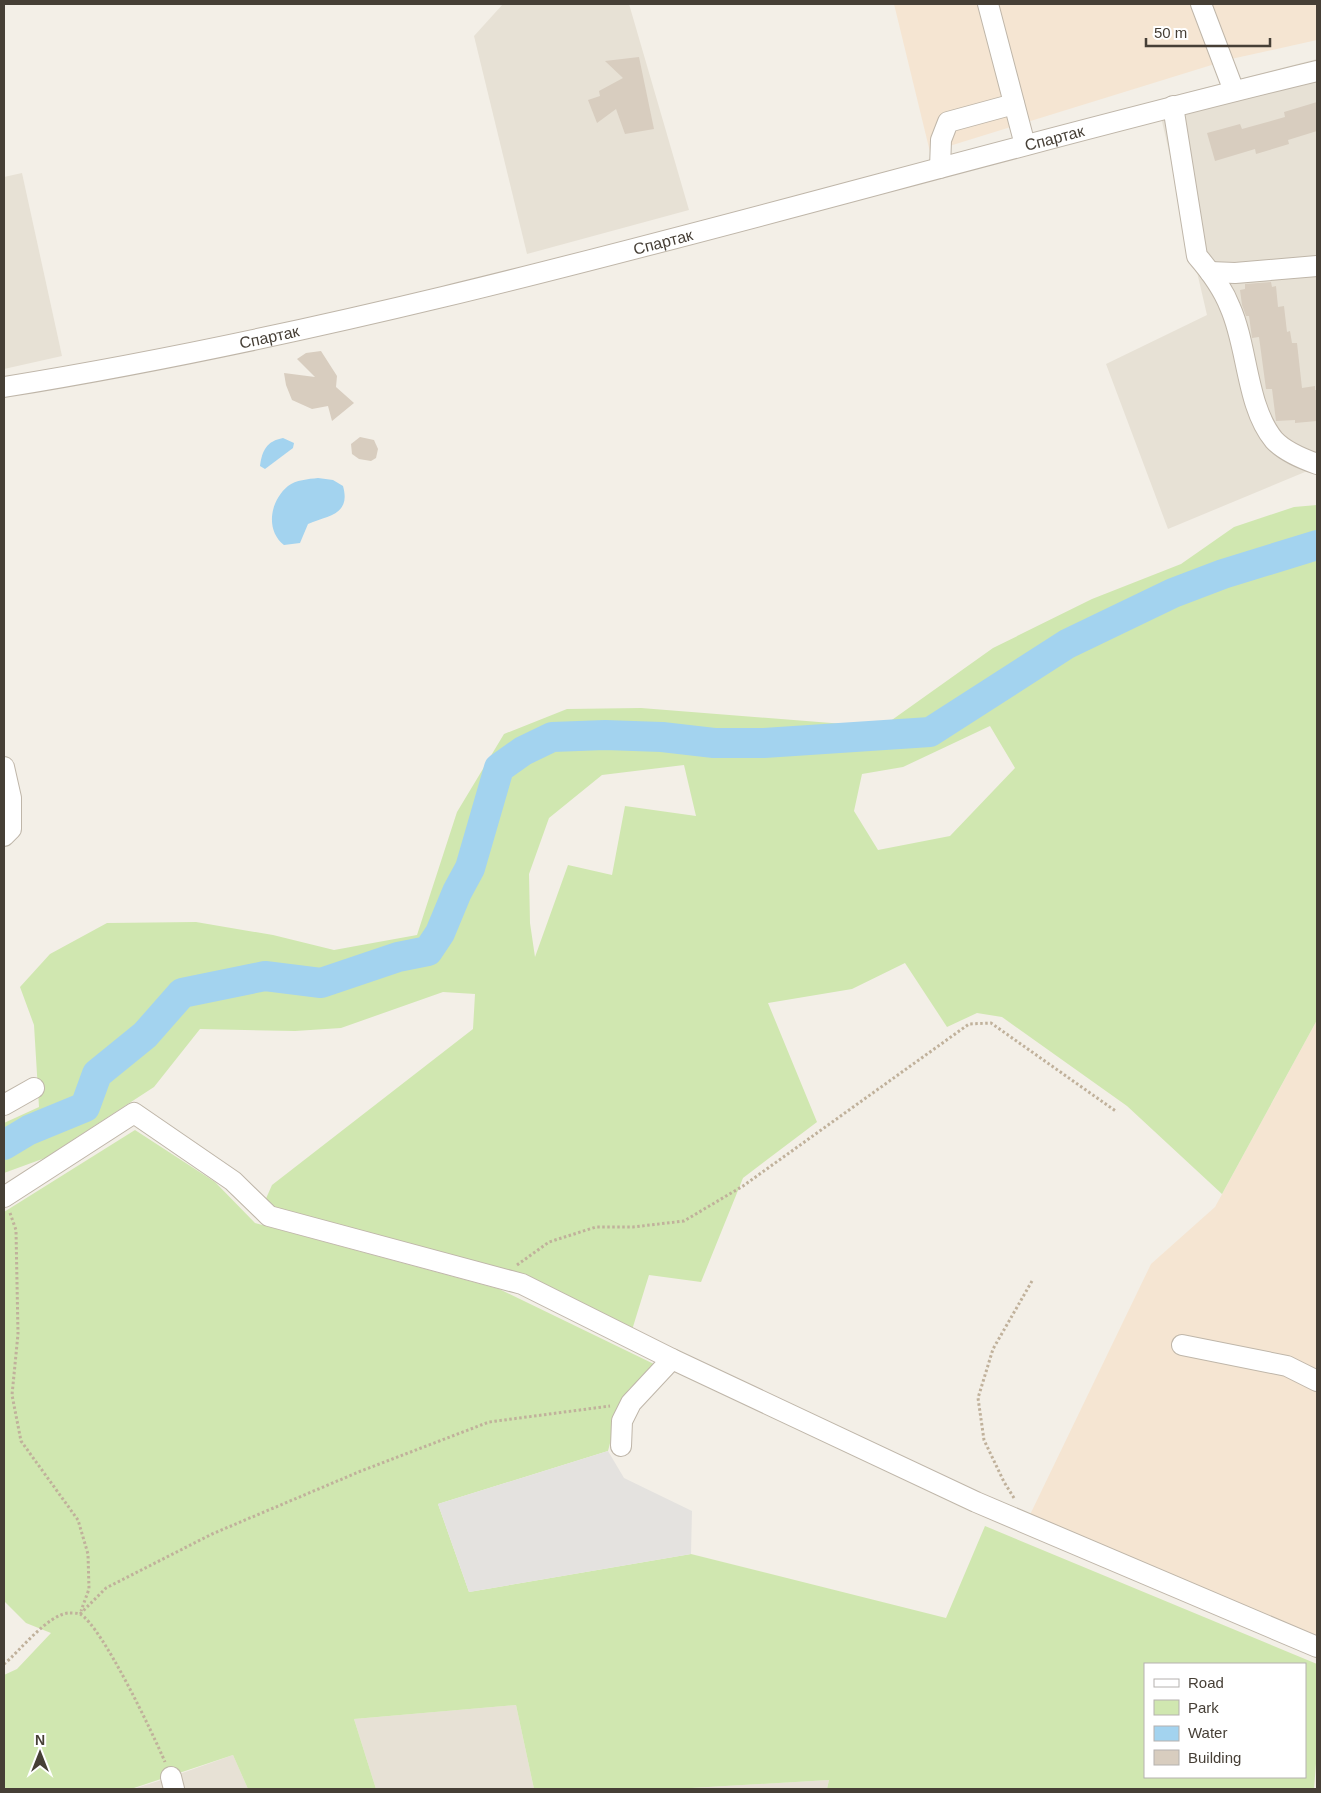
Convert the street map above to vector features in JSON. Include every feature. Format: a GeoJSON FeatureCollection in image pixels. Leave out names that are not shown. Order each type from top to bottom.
{"type":"FeatureCollection","features":[{"type":"Feature","properties":{"kind":"street"},"geometry":{"type":"LineString","coordinates":[[988,4],[1024,145]]}},
{"type":"Feature","properties":{"kind":"street"},"geometry":{"type":"LineString","coordinates":[[1201,4],[1234,91]]}},
{"type":"Feature","properties":{"kind":"street","name":"Спартак"},"geometry":{"type":"LineString","coordinates":[[4,387],[101,371],[415,304],[1173,106],[1317,71]]}},
{"type":"Feature","properties":{"kind":"street"},"geometry":{"type":"LineString","coordinates":[[940,168],[941,140],[948,122],[1014,104]]}},
{"type":"Feature","properties":{"kind":"street"},"geometry":{"type":"LineString","coordinates":[[1173,106],[1197,256],[1210,272],[1230,306],[1259,412],[1275,440],[1294,455],[1317,464]]}},
{"type":"Feature","properties":{"kind":"street"},"geometry":{"type":"LineString","coordinates":[[1210,272],[1235,273],[1317,266]]}},
{"type":"Feature","properties":{"kind":"street"},"geometry":{"type":"LineString","coordinates":[[4,767],[11,798],[11,829],[4,836]]}},
{"type":"Feature","properties":{"kind":"street"},"geometry":{"type":"LineString","coordinates":[[4,1105],[34,1088]]}},
{"type":"Feature","properties":{"kind":"street"},"geometry":{"type":"LineString","coordinates":[[4,1196],[134,1114],[233,1181],[269,1216],[531,1288],[672,1359],[976,1502],[1317,1647]]}},
{"type":"Feature","properties":{"kind":"street"},"geometry":{"type":"LineString","coordinates":[[1182,1345],[1287,1366],[1317,1381]]}},
{"type":"Feature","properties":{"kind":"street"},"geometry":{"type":"LineString","coordinates":[[621,1446],[622,1421],[631,1403],[672,1359]]}},
{"type":"Feature","properties":{"kind":"path"},"geometry":{"type":"LineString","coordinates":[[500,1278],[549,1242],[596,1227],[633,1227],[684,1221],[743,1186],[969,1024],[991,1023],[1117,1112]]}},
{"type":"Feature","properties":{"kind":"path"},"geometry":{"type":"LineString","coordinates":[[4,1196],[16,1230],[18,1334],[12,1395],[21,1441],[78,1520],[88,1554],[89,1589],[80,1614]]}},
{"type":"Feature","properties":{"kind":"path"},"geometry":{"type":"LineString","coordinates":[[1026,1523],[984,1440],[978,1398],[993,1349],[1032,1281]]}},
{"type":"Feature","properties":{"kind":"path"},"geometry":{"type":"LineString","coordinates":[[80,1614],[106,1588],[212,1534],[398,1457],[490,1422],[631,1403]]}},
{"type":"Feature","properties":{"kind":"path"},"geometry":{"type":"LineString","coordinates":[[4,1664],[39,1629],[67,1613],[80,1614],[90,1623],[112,1657],[152,1729],[172,1783]]}},
{"type":"Feature","properties":{"kind":"shaded area"},"geometry":{"type":"Polygon","coordinates":[[[503,4],[629,4],[689,210],[527,254],[474,36],[503,4]]]}},
{"type":"Feature","properties":{"kind":"shaded area"},"geometry":{"type":"Polygon","coordinates":[[[894,4],[1317,4],[1317,40],[1231,59],[930,152],[894,4]]]}},
{"type":"Feature","properties":{"kind":"shaded area"},"geometry":{"type":"Polygon","coordinates":[[[1317,59],[1317,467],[1168,529],[1106,364],[1207,315],[1157,100],[1317,59]]]}},
{"type":"Feature","properties":{"kind":"shaded area"},"geometry":{"type":"Polygon","coordinates":[[[22,173],[62,356],[4,369],[4,177],[22,173]]]}},
{"type":"Feature","properties":{"kind":"shaded area"},"geometry":{"type":"Polygon","coordinates":[[[1317,1020],[1317,1647],[1026,1523],[1151,1264],[1215,1207],[1317,1020]]]}},
{"type":"Feature","properties":{"kind":"shaded area"},"geometry":{"type":"Polygon","coordinates":[[[608,1451],[624,1478],[692,1511],[691,1554],[469,1592],[438,1504],[608,1451]]]}},
{"type":"Feature","properties":{"kind":"shaded area"},"geometry":{"type":"Polygon","coordinates":[[[516,1705],[534,1789],[376,1789],[354,1719],[516,1705]]]}},
{"type":"Feature","properties":{"kind":"shaded area"},"geometry":{"type":"Polygon","coordinates":[[[233,1755],[248,1789],[133,1789],[171,1777],[233,1755]]]}},
{"type":"Feature","properties":{"kind":"shaded area"},"geometry":{"type":"Polygon","coordinates":[[[829,1780],[827,1789],[674,1789],[829,1780]]]}},
{"type":"Feature","properties":{"kind":"green space"},"geometry":{"type":"Polygon","coordinates":[[[1317,505],[1317,1020],[1222,1194],[1127,1106],[1002,1017],[977,1013],[947,1027],[905,963],[852,989],[768,1003],[817,1122],[743,1178],[701,1282],[649,1275],[632,1330],[264,1203],[272,1185],[473,1029],[475,994],[443,992],[341,1028],[295,1031],[200,1029],[154,1087],[45,1158],[4,1173],[4,1123],[39,1107],[34,1025],[20,987],[50,954],[107,923],[196,922],[273,935],[334,950],[417,935],[457,812],[504,734],[567,709],[641,708],[882,727],[993,648],[1092,599],[1181,564],[1234,527],[1294,507],[1317,505]],[[990,726],[903,767],[862,774],[854,811],[878,850],[950,836],[1015,768],[990,726]],[[684,765],[602,775],[549,818],[529,874],[530,923],[535,957],[568,865],[612,875],[625,806],[696,816],[684,765]]]}},
{"type":"Feature","properties":{"kind":"green space"},"geometry":{"type":"Polygon","coordinates":[[[135,1130],[215,1182],[255,1223],[499,1289],[656,1365],[629,1389],[617,1416],[608,1451],[438,1504],[469,1592],[691,1554],[946,1618],[985,1526],[1317,1664],[1317,1751],[1314,1789],[827,1789],[829,1780],[674,1789],[534,1789],[516,1705],[354,1719],[376,1789],[248,1789],[233,1755],[131,1789],[4,1789],[4,1675],[17,1669],[51,1633],[26,1623],[4,1601],[4,1212],[135,1130]]]}},
{"type":"Feature","properties":{"kind":"water"},"geometry":{"type":"Polygon","coordinates":[[[283,438],[294,443],[293,448],[265,469],[260,466],[266,447],[273,441],[283,438]]]}},
{"type":"Feature","properties":{"kind":"water"},"geometry":{"type":"Polygon","coordinates":[[[318,478],[333,480],[343,486],[344,503],[341,508],[330,516],[308,524],[300,543],[284,545],[274,532],[272,524],[272,516],[277,499],[291,484],[302,480],[318,478]]]}},
{"type":"Feature","properties":{"kind":"building"},"geometry":{"type":"Polygon","coordinates":[[[639,57],[654,129],[625,134],[616,109],[597,123],[588,100],[600,96],[599,91],[623,78],[605,61],[639,57]]]}},
{"type":"Feature","properties":{"kind":"building"},"geometry":{"type":"Polygon","coordinates":[[[1317,102],[1317,131],[1288,140],[1289,144],[1256,154],[1255,149],[1215,161],[1207,133],[1240,124],[1242,129],[1285,117],[1284,112],[1317,102]]]}},
{"type":"Feature","properties":{"kind":"building"},"geometry":{"type":"Polygon","coordinates":[[[1271,282],[1272,287],[1276,286],[1278,307],[1284,306],[1287,332],[1290,331],[1292,343],[1297,343],[1302,388],[1315,386],[1315,390],[1317,390],[1317,421],[1295,423],[1295,420],[1276,421],[1272,389],[1266,389],[1259,337],[1252,338],[1249,316],[1246,316],[1242,305],[1240,290],[1245,289],[1245,284],[1271,282]]]}},
{"type":"Feature","properties":{"kind":"building"},"geometry":{"type":"Polygon","coordinates":[[[321,351],[337,376],[336,387],[354,403],[332,421],[328,406],[312,409],[292,400],[284,373],[315,377],[297,359],[306,353],[321,351]]]}},
{"type":"Feature","properties":{"kind":"building"},"geometry":{"type":"Polygon","coordinates":[[[360,437],[374,440],[378,449],[376,458],[371,461],[359,459],[352,454],[351,444],[360,437]]]}},
{"type":"Feature","properties":{"kind":"waterway"},"geometry":{"type":"LineString","coordinates":[[4,1145],[29,1130],[85,1107],[97,1074],[145,1035],[182,993],[265,976],[321,983],[398,957],[428,951],[440,933],[457,892],[470,868],[499,768],[523,751],[552,737],[605,735],[662,737],[714,743],[764,743],[930,732],[1067,644],[1173,593],[1223,574],[1317,545]]}}]}
